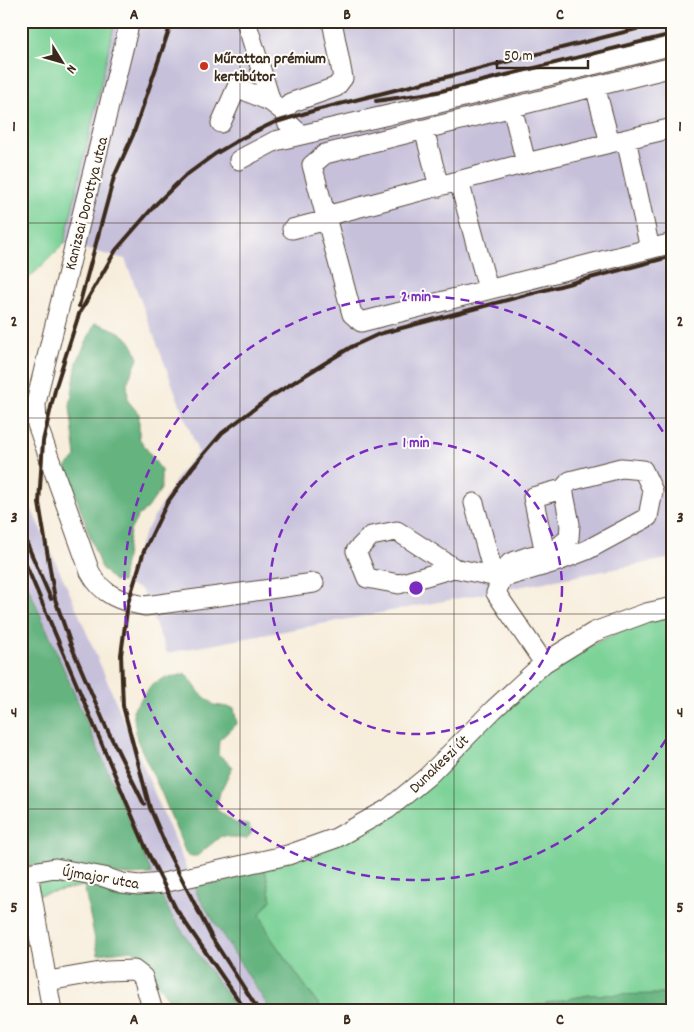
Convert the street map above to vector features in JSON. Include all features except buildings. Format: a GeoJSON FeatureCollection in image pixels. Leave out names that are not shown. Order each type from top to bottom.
{"type":"FeatureCollection","features":[{"type":"Feature","properties":{"kind":"street","name":"Kanizsai Dorottya utca"},"geometry":{"type":"LineString","coordinates":[[130,21],[40,385],[36,404],[37,424],[90,572],[97,585],[120,599],[144,606],[314,583]]}},
{"type":"Feature","properties":{"kind":"street"},"geometry":{"type":"LineString","coordinates":[[246,21],[277,107],[300,135]]}},
{"type":"Feature","properties":{"kind":"street"},"geometry":{"type":"LineString","coordinates":[[221,122],[236,87],[277,107],[336,87],[343,78],[332,21]]}},
{"type":"Feature","properties":{"kind":"street"},"geometry":{"type":"LineString","coordinates":[[239,160],[275,141],[428,106],[673,45]]}},
{"type":"Feature","properties":{"kind":"street"},"geometry":{"type":"LineString","coordinates":[[673,67],[325,154],[312,165],[352,314],[361,322],[673,243]]}},
{"type":"Feature","properties":{"kind":"street"},"geometry":{"type":"LineString","coordinates":[[595,86],[618,141],[650,249]]}},
{"type":"Feature","properties":{"kind":"street"},"geometry":{"type":"LineString","coordinates":[[512,106],[526,164]]}},
{"type":"Feature","properties":{"kind":"street"},"geometry":{"type":"LineString","coordinates":[[292,229],[460,181],[673,128]]}},
{"type":"Feature","properties":{"kind":"street"},"geometry":{"type":"LineString","coordinates":[[424,129],[439,187]]}},
{"type":"Feature","properties":{"kind":"street"},"geometry":{"type":"LineString","coordinates":[[460,181],[488,289]]}},
{"type":"Feature","properties":{"kind":"street"},"geometry":{"type":"LineString","coordinates":[[454,568],[498,577],[556,562],[587,550],[648,517],[653,491],[643,470],[621,468],[570,481],[563,489],[533,497],[545,553]]}},
{"type":"Feature","properties":{"kind":"street"},"geometry":{"type":"LineString","coordinates":[[498,577],[510,563],[554,551],[569,538],[570,524],[563,489]]}},
{"type":"Feature","properties":{"kind":"street"},"geometry":{"type":"LineString","coordinates":[[474,503],[498,577],[496,593],[544,663]]}},
{"type":"Feature","properties":{"kind":"street","name":"Dunakeszi út"},"geometry":{"type":"LineString","coordinates":[[182,879],[288,855],[336,838],[388,809],[428,776],[493,710],[544,663],[594,632],[646,613],[673,607]]}},
{"type":"Feature","properties":{"kind":"street","name":"Újmajor utca"},"geometry":{"type":"LineString","coordinates":[[25,874],[55,868],[139,885],[182,879]]}},
{"type":"Feature","properties":{"kind":"street"},"geometry":{"type":"LineString","coordinates":[[25,874],[48,981],[52,1011]]}},
{"type":"Feature","properties":{"kind":"street"},"geometry":{"type":"LineString","coordinates":[[48,981],[106,971],[134,970],[143,977],[153,1011]]}},
{"type":"Feature","properties":{"kind":"shaded area"},"geometry":{"type":"Polygon","coordinates":[[[115,21],[673,21],[673,558],[167,653],[141,589],[127,585],[137,550],[146,531],[180,473],[198,452],[125,259],[64,244],[115,21]]]}},
{"type":"Feature","properties":{"kind":"shaded area"},"geometry":{"type":"Polygon","coordinates":[[[21,486],[72,598],[199,898],[271,1011],[238,1011],[171,915],[161,895],[21,570],[21,486]]]}},
{"type":"Feature","properties":{"kind":"green space"},"geometry":{"type":"Polygon","coordinates":[[[21,21],[115,21],[64,244],[23,284],[21,21]]]}},
{"type":"Feature","properties":{"kind":"green space"},"geometry":{"type":"Polygon","coordinates":[[[95,323],[122,334],[135,350],[138,359],[127,383],[128,401],[139,414],[139,438],[161,470],[161,489],[147,509],[138,516],[130,531],[122,582],[114,581],[101,568],[66,467],[76,457],[70,406],[77,362],[95,323]]]}},
{"type":"Feature","properties":{"kind":"green space"},"geometry":{"type":"Polygon","coordinates":[[[21,570],[152,874],[128,875],[21,865],[21,570]]]}},
{"type":"Feature","properties":{"kind":"green space"},"geometry":{"type":"Polygon","coordinates":[[[673,613],[673,994],[589,995],[505,1011],[329,1011],[321,1008],[271,938],[259,914],[271,900],[265,869],[339,843],[497,717],[548,670],[601,640],[651,618],[673,613]]]}},
{"type":"Feature","properties":{"kind":"green space"},"geometry":{"type":"Polygon","coordinates":[[[186,674],[200,693],[214,705],[234,708],[237,724],[219,740],[218,754],[233,767],[220,792],[216,809],[235,823],[248,825],[252,832],[247,839],[221,836],[197,856],[188,856],[185,851],[162,794],[137,740],[133,710],[152,684],[165,678],[186,674]]]}},
{"type":"Feature","properties":{"kind":"green space"},"geometry":{"type":"Polygon","coordinates":[[[265,869],[271,900],[260,914],[271,938],[321,1008],[329,1011],[271,1011],[199,898],[194,886],[265,869]]]}},
{"type":"Feature","properties":{"kind":"green space"},"geometry":{"type":"Polygon","coordinates":[[[46,874],[77,878],[84,886],[21,898],[21,887],[37,887],[40,880],[46,874]]]}},
{"type":"Feature","properties":{"kind":"green space"},"geometry":{"type":"Polygon","coordinates":[[[84,886],[141,895],[161,895],[171,915],[238,1011],[177,1011],[133,950],[98,954],[84,886]]]}},
{"type":"Feature","properties":{"kind":"green space"},"geometry":{"type":"Polygon","coordinates":[[[673,994],[673,1011],[505,1011],[589,995],[673,994]]]}},
{"type":"Feature","properties":{"kind":"railway"},"geometry":{"type":"LineString","coordinates":[[79,306],[114,177],[133,135],[172,21]]}},
{"type":"Feature","properties":{"kind":"railway"},"geometry":{"type":"LineString","coordinates":[[72,648],[55,599],[39,503],[43,441],[56,386],[79,314],[116,250],[156,204],[185,176],[215,154],[273,123],[316,110],[668,21]]}},
{"type":"Feature","properties":{"kind":"railway"},"geometry":{"type":"LineString","coordinates":[[376,101],[437,92],[673,34]]}},
{"type":"Feature","properties":{"kind":"railway"},"geometry":{"type":"LineString","coordinates":[[169,853],[150,808],[123,706],[121,655],[128,603],[144,551],[167,503],[192,468],[222,433],[270,397],[351,347],[379,334],[673,256]]}},
{"type":"Feature","properties":{"kind":"railway"},"geometry":{"type":"LineString","coordinates":[[21,530],[51,599]]}},
{"type":"Feature","properties":{"kind":"railway"},"geometry":{"type":"LineString","coordinates":[[21,553],[148,853],[176,909],[246,1011]]}},
{"type":"Feature","properties":{"kind":"railway"},"geometry":{"type":"LineString","coordinates":[[70,643],[106,727],[144,804]]}},
{"type":"Feature","properties":{"kind":"railway"},"geometry":{"type":"LineString","coordinates":[[165,846],[212,938],[259,1011]]}},
{"type":"Feature","properties":{"kind":"place","name":"Műrattan prémium kertibútor"},"geometry":{"type":"Point","coordinates":[204,66]}}]}
